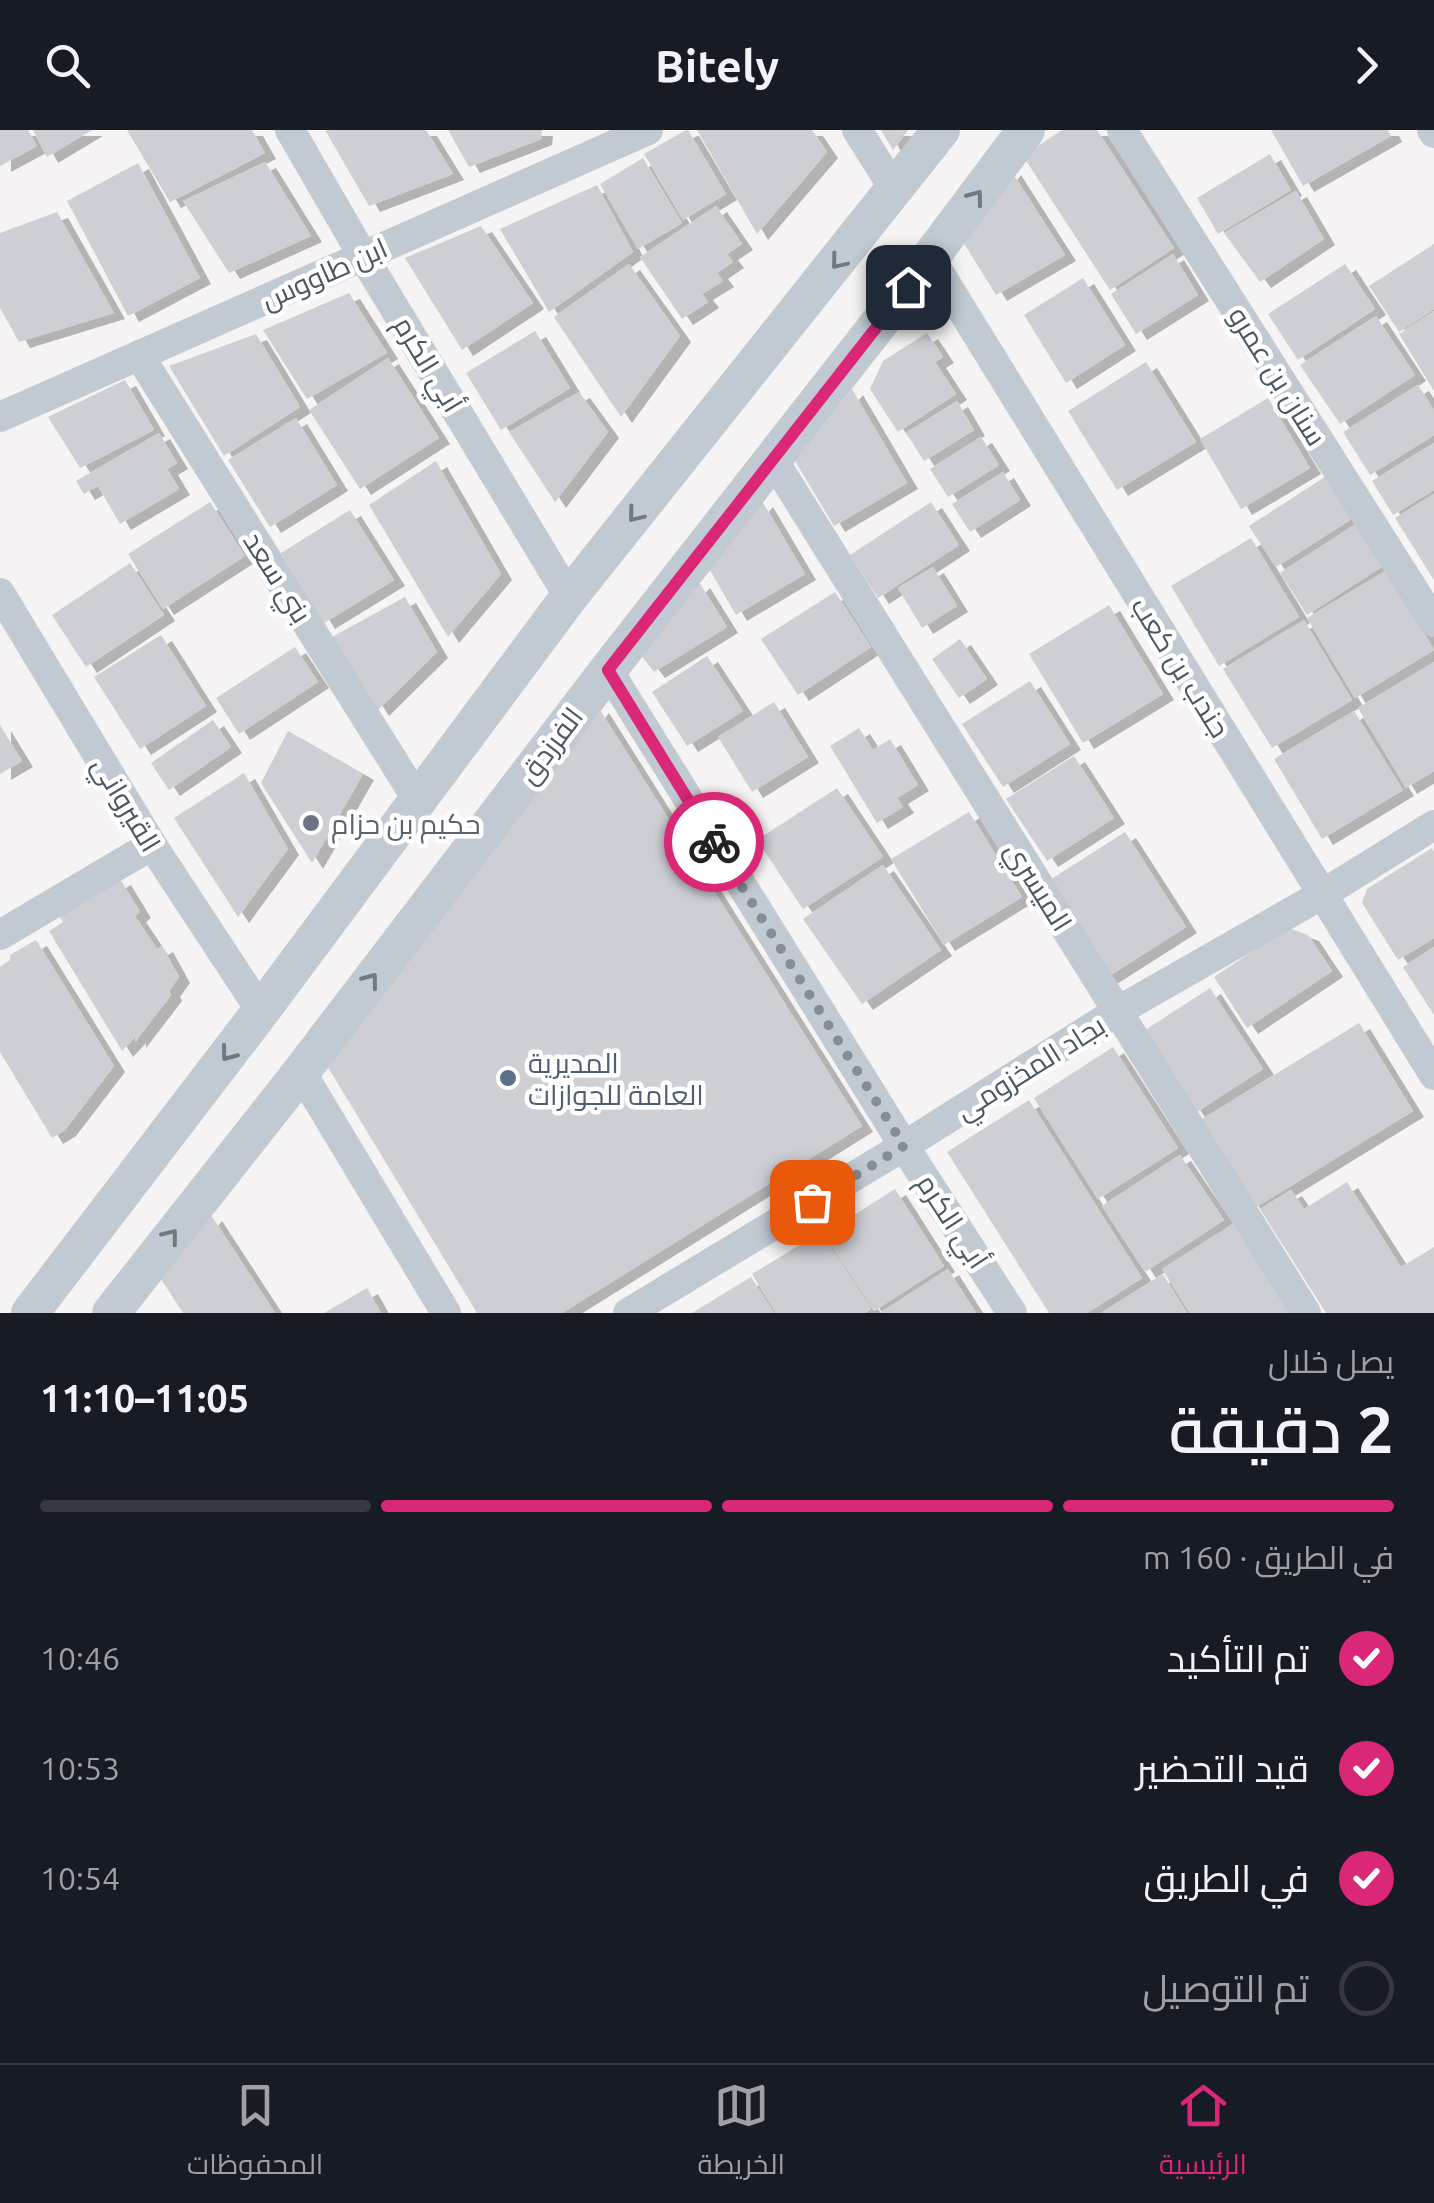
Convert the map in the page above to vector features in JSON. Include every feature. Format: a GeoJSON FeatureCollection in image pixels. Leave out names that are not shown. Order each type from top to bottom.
{"type":"FeatureCollection","features":[{"type":"Feature","properties":{"kind":"street","name":"أبي الكرم"},"geometry":{"type":"LineString","coordinates":[[290,130],[570,597]]}},
{"type":"Feature","properties":{"kind":"street","name":"ابن طاووس"},"geometry":{"type":"LineString","coordinates":[[0,417],[363,256],[579,142],[648,130]]}},
{"type":"Feature","properties":{"kind":"street"},"geometry":{"type":"LineString","coordinates":[[857,130],[895,190]]}},
{"type":"Feature","properties":{"kind":"street"},"geometry":{"type":"LineString","coordinates":[[30,1313],[570,597],[942,130]]}},
{"type":"Feature","properties":{"kind":"street","name":"الفرزدق"},"geometry":{"type":"LineString","coordinates":[[111,1313],[1026,130]]}},
{"type":"Feature","properties":{"kind":"street","name":"سنان بن عمرو"},"geometry":{"type":"LineString","coordinates":[[1122,130],[1434,622]]}},
{"type":"Feature","properties":{"kind":"street","name":"جندب بن كعب"},"geometry":{"type":"LineString","coordinates":[[930,258],[1434,1075]]}},
{"type":"Feature","properties":{"kind":"street","name":"بني سعد"},"geometry":{"type":"LineString","coordinates":[[139,355],[417,799]]}},
{"type":"Feature","properties":{"kind":"street","name":"الميسري"},"geometry":{"type":"LineString","coordinates":[[772,458],[1306,1313]]}},
{"type":"Feature","properties":{"kind":"street","name":"القيرواني"},"geometry":{"type":"LineString","coordinates":[[0,593],[152,845],[260,1011]]}},
{"type":"Feature","properties":{"kind":"street","name":"أبي الكرم"},"geometry":{"type":"LineString","coordinates":[[608,670],[1012,1313]]}},
{"type":"Feature","properties":{"kind":"street","name":"بجاد المخزومي"},"geometry":{"type":"LineString","coordinates":[[628,1313],[1118,1012],[1434,824]]}},
{"type":"Feature","properties":{"kind":"street"},"geometry":{"type":"LineString","coordinates":[[0,935],[152,845]]}},
{"type":"Feature","properties":{"kind":"street"},"geometry":{"type":"LineString","coordinates":[[301,1072],[446,1313]]}},
{"type":"Feature","properties":{"kind":"building"},"geometry":{"type":"Polygon","coordinates":[[[0,130],[28,130],[37,146],[0,166],[0,130]]]}},
{"type":"Feature","properties":{"kind":"building"},"geometry":{"type":"Polygon","coordinates":[[[33,130],[92,130],[47,157],[33,130]]]}},
{"type":"Feature","properties":{"kind":"building"},"geometry":{"type":"Polygon","coordinates":[[[127,130],[252,130],[265,153],[170,202],[127,130]]]}},
{"type":"Feature","properties":{"kind":"building"},"geometry":{"type":"Polygon","coordinates":[[[325,130],[426,130],[453,174],[369,206],[325,130]]]}},
{"type":"Feature","properties":{"kind":"building"},"geometry":{"type":"Polygon","coordinates":[[[448,130],[542,130],[541,139],[469,167],[448,130]]]}},
{"type":"Feature","properties":{"kind":"building"},"geometry":{"type":"Polygon","coordinates":[[[686,130],[726,194],[683,220],[644,154],[686,130]]]}},
{"type":"Feature","properties":{"kind":"building"},"geometry":{"type":"Polygon","coordinates":[[[697,130],[812,130],[827,152],[757,234],[697,130]]]}},
{"type":"Feature","properties":{"kind":"building"},"geometry":{"type":"Polygon","coordinates":[[[881,130],[908,130],[893,150],[881,130]]]}},
{"type":"Feature","properties":{"kind":"building"},"geometry":{"type":"Polygon","coordinates":[[[1062,130],[1097,130],[1174,248],[1110,290],[1023,156],[1062,130]]]}},
{"type":"Feature","properties":{"kind":"building"},"geometry":{"type":"Polygon","coordinates":[[[1271,130],[1388,130],[1391,136],[1303,186],[1271,130]]]}},
{"type":"Feature","properties":{"kind":"building"},"geometry":{"type":"Polygon","coordinates":[[[1270,154],[1291,190],[1218,234],[1197,198],[1270,154]]]}},
{"type":"Feature","properties":{"kind":"building"},"geometry":{"type":"Polygon","coordinates":[[[643,158],[682,223],[638,249],[600,184],[643,158]]]}},
{"type":"Feature","properties":{"kind":"building"},"geometry":{"type":"Polygon","coordinates":[[[265,162],[311,236],[229,273],[183,201],[265,162]]]}},
{"type":"Feature","properties":{"kind":"building"},"geometry":{"type":"Polygon","coordinates":[[[138,163],[200,278],[128,316],[67,201],[138,163]]]}},
{"type":"Feature","properties":{"kind":"building"},"geometry":{"type":"Polygon","coordinates":[[[1010,169],[1065,255],[996,295],[960,237],[1010,169]]]}},
{"type":"Feature","properties":{"kind":"building"},"geometry":{"type":"Polygon","coordinates":[[[597,185],[633,252],[549,312],[500,229],[597,185]]]}},
{"type":"Feature","properties":{"kind":"building"},"geometry":{"type":"Polygon","coordinates":[[[1296,191],[1324,239],[1260,282],[1224,233],[1296,191]]]}},
{"type":"Feature","properties":{"kind":"building"},"geometry":{"type":"Polygon","coordinates":[[[716,206],[742,244],[727,254],[733,262],[717,273],[723,281],[702,294],[708,302],[682,319],[640,257],[716,206]]]}},
{"type":"Feature","properties":{"kind":"building"},"geometry":{"type":"Polygon","coordinates":[[[57,212],[114,313],[19,342],[0,308],[0,233],[57,212]]]}},
{"type":"Feature","properties":{"kind":"building"},"geometry":{"type":"Polygon","coordinates":[[[481,226],[533,303],[462,350],[405,258],[481,226]]]}},
{"type":"Feature","properties":{"kind":"building"},"geometry":{"type":"Polygon","coordinates":[[[1434,244],[1434,309],[1399,332],[1369,286],[1434,244]]]}},
{"type":"Feature","properties":{"kind":"building"},"geometry":{"type":"Polygon","coordinates":[[[1173,254],[1198,295],[1136,334],[1111,294],[1173,254]]]}},
{"type":"Feature","properties":{"kind":"building"},"geometry":{"type":"Polygon","coordinates":[[[629,264],[680,336],[621,417],[554,317],[629,264]]]}},
{"type":"Feature","properties":{"kind":"building"},"geometry":{"type":"Polygon","coordinates":[[[1345,264],[1375,309],[1298,360],[1268,314],[1345,264]]]}},
{"type":"Feature","properties":{"kind":"building"},"geometry":{"type":"Polygon","coordinates":[[[1083,278],[1125,345],[1066,383],[1024,315],[1083,278]]]}},
{"type":"Feature","properties":{"kind":"building"},"geometry":{"type":"Polygon","coordinates":[[[349,293],[387,353],[307,399],[263,330],[349,293]]]}},
{"type":"Feature","properties":{"kind":"building"},"geometry":{"type":"Polygon","coordinates":[[[1434,311],[1434,391],[1399,334],[1434,311]]]}},
{"type":"Feature","properties":{"kind":"building"},"geometry":{"type":"Polygon","coordinates":[[[1376,316],[1415,375],[1340,424],[1300,365],[1376,316]]]}},
{"type":"Feature","properties":{"kind":"building"},"geometry":{"type":"Polygon","coordinates":[[[535,331],[570,388],[501,430],[466,373],[535,331]]]}},
{"type":"Feature","properties":{"kind":"building"},"geometry":{"type":"Polygon","coordinates":[[[927,333],[943,357],[935,362],[956,394],[898,432],[870,389],[883,361],[927,333]]]}},
{"type":"Feature","properties":{"kind":"building"},"geometry":{"type":"Polygon","coordinates":[[[256,334],[300,407],[224,456],[169,366],[256,334]]]}},
{"type":"Feature","properties":{"kind":"building"},"geometry":{"type":"Polygon","coordinates":[[[388,358],[439,438],[360,489],[309,410],[388,358]]]}},
{"type":"Feature","properties":{"kind":"building"},"geometry":{"type":"Polygon","coordinates":[[[1146,362],[1196,442],[1117,490],[1068,411],[1146,362]]]}},
{"type":"Feature","properties":{"kind":"building"},"geometry":{"type":"Polygon","coordinates":[[[125,380],[154,430],[80,468],[48,417],[125,380]]]}},
{"type":"Feature","properties":{"kind":"building"},"geometry":{"type":"Polygon","coordinates":[[[1418,385],[1434,410],[1434,435],[1370,475],[1343,432],[1418,385]]]}},
{"type":"Feature","properties":{"kind":"building"},"geometry":{"type":"Polygon","coordinates":[[[852,389],[907,483],[834,526],[795,461],[852,389]]]}},
{"type":"Feature","properties":{"kind":"building"},"geometry":{"type":"Polygon","coordinates":[[[579,392],[608,432],[555,502],[509,432],[579,392]]]}},
{"type":"Feature","properties":{"kind":"building"},"geometry":{"type":"Polygon","coordinates":[[[1268,398],[1310,468],[1241,509],[1200,439],[1268,398]]]}},
{"type":"Feature","properties":{"kind":"building"},"geometry":{"type":"Polygon","coordinates":[[[957,401],[974,430],[924,461],[906,433],[957,401]]]}},
{"type":"Feature","properties":{"kind":"building"},"geometry":{"type":"Polygon","coordinates":[[[296,418],[337,485],[270,527],[228,460],[296,418]]]}},
{"type":"Feature","properties":{"kind":"building"},"geometry":{"type":"Polygon","coordinates":[[[159,433],[177,463],[167,469],[179,489],[120,524],[98,486],[84,494],[76,481],[159,433]]]}},
{"type":"Feature","properties":{"kind":"building"},"geometry":{"type":"Polygon","coordinates":[[[981,437],[999,465],[948,497],[930,469],[981,437]]]}},
{"type":"Feature","properties":{"kind":"building"},"geometry":{"type":"Polygon","coordinates":[[[1434,443],[1434,490],[1393,515],[1372,481],[1434,443]]]}},
{"type":"Feature","properties":{"kind":"building"},"geometry":{"type":"Polygon","coordinates":[[[436,461],[501,574],[448,637],[369,505],[436,461]]]}},
{"type":"Feature","properties":{"kind":"building"},"geometry":{"type":"Polygon","coordinates":[[[1003,472],[1020,500],[970,532],[952,504],[1003,472]]]}},
{"type":"Feature","properties":{"kind":"building"},"geometry":{"type":"Polygon","coordinates":[[[1328,475],[1355,517],[1276,567],[1249,526],[1328,475]]]}},
{"type":"Feature","properties":{"kind":"building"},"geometry":{"type":"Polygon","coordinates":[[[1434,494],[1434,580],[1395,518],[1434,494]]]}},
{"type":"Feature","properties":{"kind":"building"},"geometry":{"type":"Polygon","coordinates":[[[762,501],[805,574],[736,615],[708,567],[762,501]]]}},
{"type":"Feature","properties":{"kind":"building"},"geometry":{"type":"Polygon","coordinates":[[[210,502],[245,556],[163,609],[128,554],[210,502]]]}},
{"type":"Feature","properties":{"kind":"building"},"geometry":{"type":"Polygon","coordinates":[[[931,502],[959,545],[878,598],[850,555],[931,502]]]}},
{"type":"Feature","properties":{"kind":"building"},"geometry":{"type":"Polygon","coordinates":[[[350,510],[394,580],[324,623],[281,553],[350,510]]]}},
{"type":"Feature","properties":{"kind":"building"},"geometry":{"type":"Polygon","coordinates":[[[1359,522],[1386,564],[1307,615],[1280,573],[1359,522]]]}},
{"type":"Feature","properties":{"kind":"building"},"geometry":{"type":"Polygon","coordinates":[[[1251,538],[1299,617],[1219,666],[1171,586],[1251,538]]]}},
{"type":"Feature","properties":{"kind":"building"},"geometry":{"type":"Polygon","coordinates":[[[130,563],[164,615],[86,667],[52,615],[130,563]]]}},
{"type":"Feature","properties":{"kind":"building"},"geometry":{"type":"Polygon","coordinates":[[[933,567],[957,606],[922,628],[898,588],[933,567]]]}},
{"type":"Feature","properties":{"kind":"building"},"geometry":{"type":"Polygon","coordinates":[[[1387,570],[1434,650],[1355,698],[1307,618],[1387,570]]]}},
{"type":"Feature","properties":{"kind":"building"},"geometry":{"type":"Polygon","coordinates":[[[699,582],[727,627],[654,672],[638,651],[699,582]]]}},
{"type":"Feature","properties":{"kind":"building"},"geometry":{"type":"Polygon","coordinates":[[[835,592],[871,647],[798,695],[761,639],[835,592]]]}},
{"type":"Feature","properties":{"kind":"building"},"geometry":{"type":"Polygon","coordinates":[[[405,597],[437,652],[378,710],[332,637],[405,597]]]}},
{"type":"Feature","properties":{"kind":"building"},"geometry":{"type":"Polygon","coordinates":[[[1109,605],[1163,694],[1083,743],[1029,654],[1109,605]]]}},
{"type":"Feature","properties":{"kind":"building"},"geometry":{"type":"Polygon","coordinates":[[[1304,620],[1352,700],[1272,748],[1223,669],[1304,620]]]}},
{"type":"Feature","properties":{"kind":"building"},"geometry":{"type":"Polygon","coordinates":[[[161,635],[206,706],[140,749],[94,677],[161,635]]]}},
{"type":"Feature","properties":{"kind":"building"},"geometry":{"type":"Polygon","coordinates":[[[960,639],[987,679],[959,698],[932,659],[960,639]]]}},
{"type":"Feature","properties":{"kind":"building"},"geometry":{"type":"Polygon","coordinates":[[[295,647],[318,682],[239,734],[216,698],[295,647]]]}},
{"type":"Feature","properties":{"kind":"building"},"geometry":{"type":"Polygon","coordinates":[[[707,656],[743,711],[687,746],[652,692],[707,656]]]}},
{"type":"Feature","properties":{"kind":"building"},"geometry":{"type":"Polygon","coordinates":[[[1434,662],[1434,771],[1406,788],[1358,708],[1434,662]]]}},
{"type":"Feature","properties":{"kind":"building"},"geometry":{"type":"Polygon","coordinates":[[[1030,681],[1070,744],[1003,787],[962,724],[1030,681]]]}},
{"type":"Feature","properties":{"kind":"building"},"geometry":{"type":"Polygon","coordinates":[[[774,702],[808,757],[752,792],[718,737],[774,702]]]}},
{"type":"Feature","properties":{"kind":"building"},"geometry":{"type":"Polygon","coordinates":[[[598,707],[862,1126],[562,1313],[477,1313],[326,1064],[598,707]]]}},
{"type":"Feature","properties":{"kind":"building"},"geometry":{"type":"Polygon","coordinates":[[[1354,711],[1403,790],[1322,839],[1274,759],[1354,711]]]}},
{"type":"Feature","properties":{"kind":"building"},"geometry":{"type":"Polygon","coordinates":[[[213,720],[231,747],[169,790],[151,763],[213,720]]]}},
{"type":"Feature","properties":{"kind":"building"},"geometry":{"type":"Polygon","coordinates":[[[0,725],[22,761],[0,774],[0,725]]]}},
{"type":"Feature","properties":{"kind":"building"},"geometry":{"type":"Polygon","coordinates":[[[859,728],[873,750],[890,739],[918,785],[897,798],[903,807],[877,823],[830,746],[859,728]]]}},
{"type":"Feature","properties":{"kind":"building","name":"حكيم بن حزام"},"geometry":{"type":"Polygon","coordinates":[[[288,731],[363,774],[312,863],[261,783],[288,731]]]}},
{"type":"Feature","properties":{"kind":"building"},"geometry":{"type":"Polygon","coordinates":[[[1074,756],[1114,818],[1047,861],[1006,799],[1074,756]]]}},
{"type":"Feature","properties":{"kind":"building"},"geometry":{"type":"Polygon","coordinates":[[[244,773],[288,849],[238,917],[174,818],[244,773]]]}},
{"type":"Feature","properties":{"kind":"building"},"geometry":{"type":"Polygon","coordinates":[[[837,788],[883,857],[803,909],[757,840],[837,788]]]}},
{"type":"Feature","properties":{"kind":"building"},"geometry":{"type":"Polygon","coordinates":[[[969,812],[1022,897],[944,945],[891,859],[969,812]]]}},
{"type":"Feature","properties":{"kind":"building"},"geometry":{"type":"Polygon","coordinates":[[[1125,832],[1186,927],[1106,978],[1045,883],[1125,832]]]}},
{"type":"Feature","properties":{"kind":"building"},"geometry":{"type":"Polygon","coordinates":[[[1432,848],[1434,938],[1398,960],[1362,903],[1367,889],[1432,848]]]}},
{"type":"Feature","properties":{"kind":"building"},"geometry":{"type":"Polygon","coordinates":[[[883,865],[941,950],[862,1004],[803,919],[883,865]]]}},
{"type":"Feature","properties":{"kind":"building"},"geometry":{"type":"Polygon","coordinates":[[[120,879],[140,912],[135,916],[157,949],[162,946],[179,977],[169,991],[171,995],[135,1042],[135,1037],[122,1051],[49,931],[63,922],[59,916],[120,879]]]}},
{"type":"Feature","properties":{"kind":"building"},"geometry":{"type":"Polygon","coordinates":[[[1288,928],[1308,935],[1332,971],[1247,1028],[1214,977],[1288,928]]]}},
{"type":"Feature","properties":{"kind":"building"},"geometry":{"type":"Polygon","coordinates":[[[36,940],[114,1066],[65,1130],[52,1138],[0,1052],[0,967],[10,960],[10,955],[36,940]]]}},
{"type":"Feature","properties":{"kind":"building"},"geometry":{"type":"Polygon","coordinates":[[[1434,947],[1434,1015],[1403,967],[1434,947]]]}},
{"type":"Feature","properties":{"kind":"building"},"geometry":{"type":"Polygon","coordinates":[[[1210,988],[1263,1069],[1195,1113],[1142,1032],[1210,988]]]}},
{"type":"Feature","properties":{"kind":"building"},"geometry":{"type":"Polygon","coordinates":[[[1359,1023],[1413,1111],[1253,1209],[1199,1121],[1359,1023]]]}},
{"type":"Feature","properties":{"kind":"building"},"geometry":{"type":"Polygon","coordinates":[[[1113,1047],[1178,1148],[1098,1199],[1034,1098],[1113,1047]]]}},
{"type":"Feature","properties":{"kind":"building"},"geometry":{"type":"Polygon","coordinates":[[[1029,1100],[1142,1278],[1087,1313],[1049,1313],[947,1152],[1029,1100]]]}},
{"type":"Feature","properties":{"kind":"building"},"geometry":{"type":"Polygon","coordinates":[[[1180,1155],[1224,1220],[1145,1272],[1102,1206],[1180,1155]]]}},
{"type":"Feature","properties":{"kind":"building"},"geometry":{"type":"Polygon","coordinates":[[[1347,1182],[1401,1267],[1434,1247],[1434,1313],[1326,1313],[1260,1209],[1291,1190],[1304,1209],[1347,1182]]]}},
{"type":"Feature","properties":{"kind":"building"},"geometry":{"type":"Polygon","coordinates":[[[895,1189],[944,1266],[874,1311],[824,1234],[895,1189]]]}},
{"type":"Feature","properties":{"kind":"building"},"geometry":{"type":"Polygon","coordinates":[[[211,1215],[275,1313],[183,1313],[161,1279],[211,1215]]]}},
{"type":"Feature","properties":{"kind":"building"},"geometry":{"type":"Polygon","coordinates":[[[1233,1224],[1290,1313],[1190,1313],[1162,1269],[1233,1224]]]}},
{"type":"Feature","properties":{"kind":"building"},"geometry":{"type":"Polygon","coordinates":[[[821,1232],[871,1309],[865,1313],[776,1313],[752,1274],[821,1232]]]}},
{"type":"Feature","properties":{"kind":"building"},"geometry":{"type":"Polygon","coordinates":[[[948,1269],[976,1313],[880,1313],[948,1269]]]}},
{"type":"Feature","properties":{"kind":"building"},"geometry":{"type":"Polygon","coordinates":[[[1163,1274],[1187,1313],[1101,1313],[1163,1274]]]}},
{"type":"Feature","properties":{"kind":"building"},"geometry":{"type":"Polygon","coordinates":[[[751,1277],[774,1313],[692,1313],[751,1277]]]}},
{"type":"Feature","properties":{"kind":"building"},"geometry":{"type":"Polygon","coordinates":[[[367,1288],[381,1313],[324,1313],[367,1288]]]}},
{"type":"Feature","properties":{"kind":"way so far"},"geometry":{"type":"LineString","coordinates":[[714,842],[904,1146],[812,1202]]}},
{"type":"Feature","properties":{"kind":"place","name":"حكيم بن حزام"},"geometry":{"type":"Point","coordinates":[311,823]}},
{"type":"Feature","properties":{"kind":"place","name":"المديرية العامة للجوازات"},"geometry":{"type":"Point","coordinates":[508,1078]}},
{"type":"Feature","properties":{"kind":"route"},"geometry":{"type":"LineString","coordinates":[[714,842],[608,670],[908,287]]}}]}
